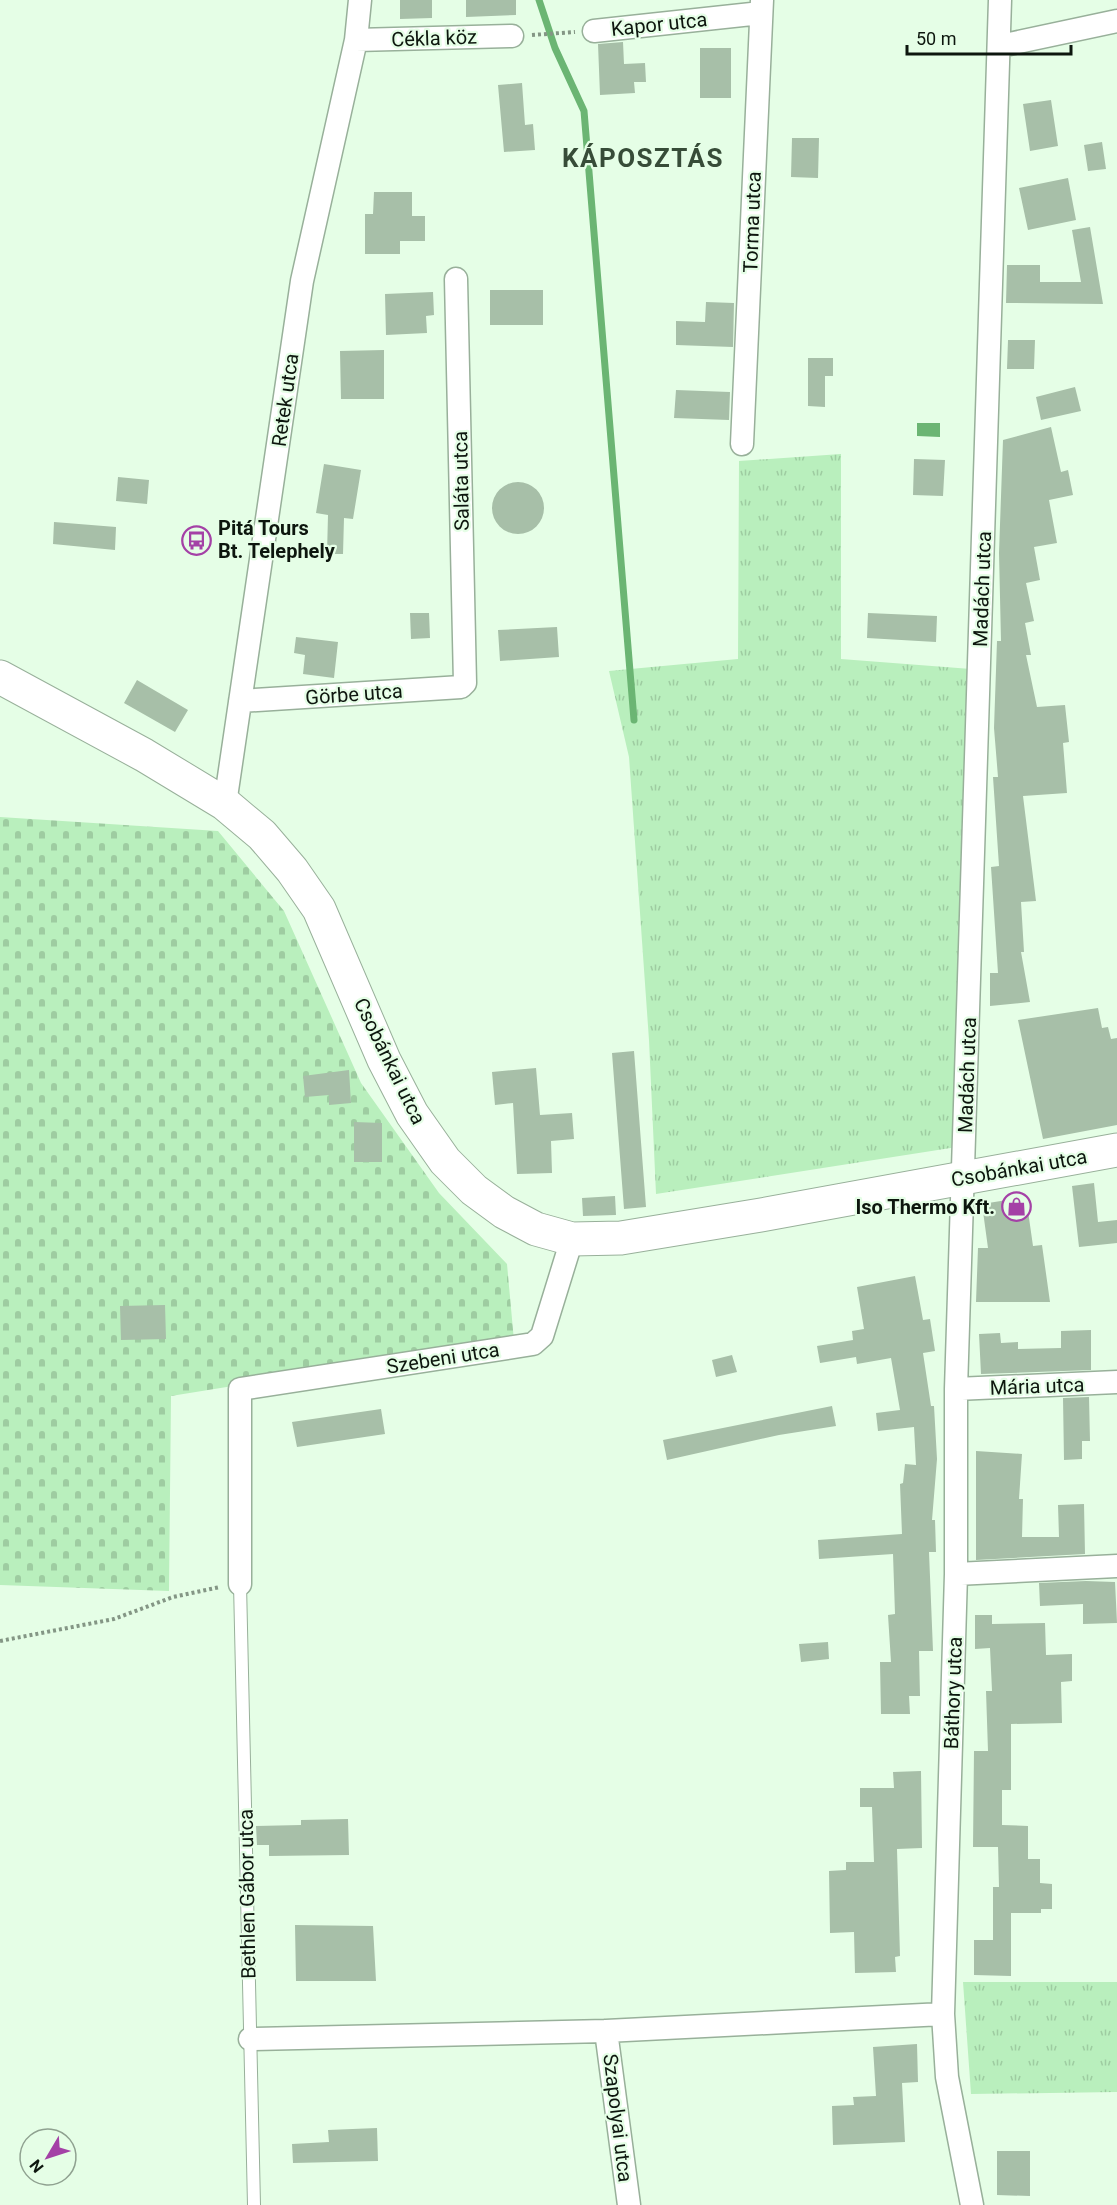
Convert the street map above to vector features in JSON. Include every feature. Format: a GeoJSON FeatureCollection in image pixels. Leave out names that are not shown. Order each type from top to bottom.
{"type":"FeatureCollection","features":[{"type":"Feature","properties":{"kind":"main road","name":"Csobánkai utca"},"geometry":{"type":"LineString","coordinates":[[0,677],[144,755],[225,804],[269,844],[292,870],[319,909],[384,1060],[412,1114],[445,1161],[474,1190],[504,1212],[536,1229],[572,1239],[621,1238],[1117,1150]]}},
{"type":"Feature","properties":{"kind":"street","name":"Retek utca"},"geometry":{"type":"LineString","coordinates":[[225,804],[302,281],[356,40],[360,0]]}},
{"type":"Feature","properties":{"kind":"street","name":"Madách utca"},"geometry":{"type":"LineString","coordinates":[[963,1178],[1000,0]]}},
{"type":"Feature","properties":{"kind":"street","name":"Kapor utca"},"geometry":{"type":"LineString","coordinates":[[594,31],[761,7]]}},
{"type":"Feature","properties":{"kind":"street","name":"Torma utca"},"geometry":{"type":"LineString","coordinates":[[742,444],[761,7]]}},
{"type":"Feature","properties":{"kind":"street"},"geometry":{"type":"LineString","coordinates":[[1000,46],[1117,21]]}},
{"type":"Feature","properties":{"kind":"street","name":"Cékla köz"},"geometry":{"type":"LineString","coordinates":[[356,40],[522,36]]}},
{"type":"Feature","properties":{"kind":"street","name":"Saláta utca"},"geometry":{"type":"LineString","coordinates":[[456,279],[465,683]]}},
{"type":"Feature","properties":{"kind":"street","name":"Görbe utca"},"geometry":{"type":"LineString","coordinates":[[240,702],[461,687],[465,683]]}},
{"type":"Feature","properties":{"kind":"street","name":"Báthory utca"},"geometry":{"type":"LineString","coordinates":[[963,1178],[956,1389],[956,1574],[943,2014],[947,2077],[972,2205]]}},
{"type":"Feature","properties":{"kind":"street","name":"Szebeni utca"},"geometry":{"type":"LineString","coordinates":[[240,1584],[240,1389],[533,1344],[542,1336],[572,1239]]}},
{"type":"Feature","properties":{"kind":"street","name":"Mária utca"},"geometry":{"type":"LineString","coordinates":[[956,1389],[1117,1382]]}},
{"type":"Feature","properties":{"kind":"street"},"geometry":{"type":"LineString","coordinates":[[956,1574],[1117,1566]]}},
{"type":"Feature","properties":{"kind":"street"},"geometry":{"type":"LineString","coordinates":[[250,2040],[606,2031],[943,2014]]}},
{"type":"Feature","properties":{"kind":"street","name":"Szapolyai utca"},"geometry":{"type":"LineString","coordinates":[[606,2031],[629,2205]]}},
{"type":"Feature","properties":{"kind":"lane","name":"Bethlen Gábor utca"},"geometry":{"type":"LineString","coordinates":[[240,1584],[254,2205]]}},
{"type":"Feature","properties":{"kind":"path"},"geometry":{"type":"LineString","coordinates":[[522,36],[568,32]]}},
{"type":"Feature","properties":{"kind":"path"},"geometry":{"type":"LineString","coordinates":[[0,1641],[114,1619],[173,1598],[240,1584]]}},
{"type":"Feature","properties":{"kind":"green space"},"geometry":{"type":"Polygon","coordinates":[[[841,454],[841,659],[971,669],[957,1147],[656,1194],[649,1040],[629,757],[609,671],[738,659],[739,461],[841,454]]]}},
{"type":"Feature","properties":{"kind":"green space"},"geometry":{"type":"Polygon","coordinates":[[[0,817],[218,831],[284,911],[361,1083],[439,1193],[507,1264],[514,1341],[171,1396],[169,1591],[0,1585],[0,817]]]}},
{"type":"Feature","properties":{"kind":"green space"},"geometry":{"type":"Polygon","coordinates":[[[963,1982],[1117,1982],[1117,2092],[971,2094],[963,1982]]]}},
{"type":"Feature","properties":{"kind":"shaded area"},"geometry":{"type":"Polygon","coordinates":[[[917,423],[940,423],[940,437],[917,436],[917,423]]]}},
{"type":"Feature","properties":{"kind":"building"},"geometry":{"type":"Polygon","coordinates":[[[400,0],[432,0],[432,18],[400,19],[400,0]]]}},
{"type":"Feature","properties":{"kind":"building"},"geometry":{"type":"Polygon","coordinates":[[[466,0],[516,0],[516,15],[466,17],[466,0]]]}},
{"type":"Feature","properties":{"kind":"building"},"geometry":{"type":"Polygon","coordinates":[[[623,42],[624,64],[645,63],[646,82],[634,82],[635,93],[600,95],[598,44],[623,42]]]}},
{"type":"Feature","properties":{"kind":"building"},"geometry":{"type":"Polygon","coordinates":[[[700,48],[731,48],[731,98],[700,98],[700,48]]]}},
{"type":"Feature","properties":{"kind":"building"},"geometry":{"type":"Polygon","coordinates":[[[522,83],[525,125],[533,124],[535,150],[504,152],[498,85],[522,83]]]}},
{"type":"Feature","properties":{"kind":"building"},"geometry":{"type":"Polygon","coordinates":[[[1051,100],[1058,146],[1030,151],[1023,104],[1051,100]]]}},
{"type":"Feature","properties":{"kind":"building"},"geometry":{"type":"Polygon","coordinates":[[[792,138],[819,138],[818,178],[791,177],[792,138]]]}},
{"type":"Feature","properties":{"kind":"building"},"geometry":{"type":"Polygon","coordinates":[[[1102,142],[1106,169],[1088,171],[1084,145],[1102,142]]]}},
{"type":"Feature","properties":{"kind":"building"},"geometry":{"type":"Polygon","coordinates":[[[1068,178],[1076,220],[1028,230],[1019,188],[1068,178]]]}},
{"type":"Feature","properties":{"kind":"building"},"geometry":{"type":"Polygon","coordinates":[[[374,192],[412,192],[412,216],[425,216],[425,241],[400,241],[400,254],[365,254],[365,214],[373,214],[374,192]]]}},
{"type":"Feature","properties":{"kind":"building"},"geometry":{"type":"Polygon","coordinates":[[[1090,227],[1103,304],[1006,303],[1007,265],[1040,265],[1040,282],[1081,282],[1072,230],[1090,227]]]}},
{"type":"Feature","properties":{"kind":"building"},"geometry":{"type":"Polygon","coordinates":[[[490,290],[543,290],[543,325],[490,325],[490,290]]]}},
{"type":"Feature","properties":{"kind":"building"},"geometry":{"type":"Polygon","coordinates":[[[433,292],[434,315],[426,316],[427,333],[386,335],[385,294],[433,292]]]}},
{"type":"Feature","properties":{"kind":"building"},"geometry":{"type":"Polygon","coordinates":[[[706,302],[734,303],[733,347],[676,345],[676,321],[705,322],[706,302]]]}},
{"type":"Feature","properties":{"kind":"building"},"geometry":{"type":"Polygon","coordinates":[[[1008,340],[1035,340],[1034,369],[1007,369],[1008,340]]]}},
{"type":"Feature","properties":{"kind":"building"},"geometry":{"type":"Polygon","coordinates":[[[384,350],[384,399],[341,399],[340,351],[384,350]]]}},
{"type":"Feature","properties":{"kind":"building"},"geometry":{"type":"Polygon","coordinates":[[[808,358],[833,358],[833,376],[825,376],[825,407],[808,406],[808,358]]]}},
{"type":"Feature","properties":{"kind":"building"},"geometry":{"type":"Polygon","coordinates":[[[1075,387],[1081,411],[1041,420],[1036,397],[1075,387]]]}},
{"type":"Feature","properties":{"kind":"building"},"geometry":{"type":"Polygon","coordinates":[[[676,390],[730,392],[729,420],[674,418],[676,390]]]}},
{"type":"Feature","properties":{"kind":"building"},"geometry":{"type":"Polygon","coordinates":[[[1051,427],[1061,472],[1068,470],[1073,495],[1049,500],[1057,543],[1034,547],[1040,580],[1026,583],[1034,621],[1025,623],[1031,655],[1026,655],[1037,707],[1065,705],[1069,742],[1063,743],[1067,793],[1023,796],[1036,901],[1021,902],[1024,952],[1021,952],[1030,1002],[990,1006],[990,973],[998,973],[991,867],[999,866],[993,777],[998,777],[994,728],[997,641],[1001,641],[999,553],[1003,440],[1051,427]]]}},
{"type":"Feature","properties":{"kind":"building"},"geometry":{"type":"Polygon","coordinates":[[[914,459],[945,460],[943,496],[913,495],[914,459]]]}},
{"type":"Feature","properties":{"kind":"building"},"geometry":{"type":"Polygon","coordinates":[[[324,464],[361,470],[353,519],[344,518],[343,554],[327,554],[328,515],[316,513],[324,464]]]}},
{"type":"Feature","properties":{"kind":"building"},"geometry":{"type":"Polygon","coordinates":[[[118,477],[149,480],[147,504],[116,501],[118,477]]]}},
{"type":"Feature","properties":{"kind":"building"},"geometry":{"type":"Polygon","coordinates":[[[518,482],[532,486],[540,494],[544,508],[540,522],[532,530],[518,534],[504,530],[496,522],[492,508],[496,494],[504,486],[518,482]]]}},
{"type":"Feature","properties":{"kind":"building"},"geometry":{"type":"Polygon","coordinates":[[[54,522],[116,527],[115,550],[53,544],[54,522]]]}},
{"type":"Feature","properties":{"kind":"building"},"geometry":{"type":"Polygon","coordinates":[[[410,613],[429,613],[430,638],[411,639],[410,613]]]}},
{"type":"Feature","properties":{"kind":"building"},"geometry":{"type":"Polygon","coordinates":[[[868,613],[937,616],[936,642],[867,638],[868,613]]]}},
{"type":"Feature","properties":{"kind":"building"},"geometry":{"type":"Polygon","coordinates":[[[557,627],[559,657],[500,661],[498,630],[557,627]]]}},
{"type":"Feature","properties":{"kind":"building"},"geometry":{"type":"Polygon","coordinates":[[[296,637],[338,642],[334,678],[303,674],[305,655],[294,653],[296,637]]]}},
{"type":"Feature","properties":{"kind":"building"},"geometry":{"type":"Polygon","coordinates":[[[137,680],[188,710],[175,732],[124,703],[137,680]]]}},
{"type":"Feature","properties":{"kind":"building"},"geometry":{"type":"Polygon","coordinates":[[[1098,1008],[1102,1028],[1108,1027],[1111,1039],[1117,1038],[1117,1125],[1043,1139],[1018,1020],[1098,1008]]]}},
{"type":"Feature","properties":{"kind":"building"},"geometry":{"type":"Polygon","coordinates":[[[634,1051],[646,1207],[624,1209],[612,1053],[634,1051]]]}},
{"type":"Feature","properties":{"kind":"building"},"geometry":{"type":"Polygon","coordinates":[[[536,1068],[540,1115],[572,1113],[574,1139],[551,1141],[552,1173],[517,1174],[513,1103],[495,1105],[492,1072],[536,1068]]]}},
{"type":"Feature","properties":{"kind":"building"},"geometry":{"type":"Polygon","coordinates":[[[349,1070],[351,1103],[329,1105],[329,1095],[305,1097],[303,1076],[349,1070]]]}},
{"type":"Feature","properties":{"kind":"building"},"geometry":{"type":"Polygon","coordinates":[[[354,1122],[382,1123],[382,1162],[354,1162],[354,1122]]]}},
{"type":"Feature","properties":{"kind":"building"},"geometry":{"type":"Polygon","coordinates":[[[1094,1183],[1098,1222],[1117,1220],[1117,1243],[1079,1247],[1072,1186],[1094,1183]]]}},
{"type":"Feature","properties":{"kind":"building"},"geometry":{"type":"Polygon","coordinates":[[[615,1196],[616,1215],[583,1216],[582,1198],[615,1196]]]}},
{"type":"Feature","properties":{"kind":"building"},"geometry":{"type":"Polygon","coordinates":[[[1026,1197],[1033,1246],[1042,1245],[1050,1302],[976,1302],[978,1248],[988,1248],[982,1204],[1026,1197]]]}},
{"type":"Feature","properties":{"kind":"building"},"geometry":{"type":"Polygon","coordinates":[[[915,1276],[923,1320],[930,1319],[935,1351],[923,1353],[931,1406],[934,1406],[937,1459],[932,1520],[935,1520],[936,1552],[929,1552],[933,1651],[919,1651],[920,1696],[909,1696],[910,1714],[881,1714],[880,1662],[891,1662],[888,1615],[895,1614],[893,1554],[819,1559],[818,1540],[902,1534],[900,1484],[903,1483],[905,1464],[916,1465],[914,1427],[878,1431],[876,1413],[900,1410],[891,1358],[857,1364],[856,1357],[820,1363],[817,1346],[853,1340],[852,1331],[864,1329],[857,1287],[915,1276]]]}},
{"type":"Feature","properties":{"kind":"building"},"geometry":{"type":"Polygon","coordinates":[[[165,1305],[166,1339],[121,1340],[120,1306],[165,1305]]]}},
{"type":"Feature","properties":{"kind":"building"},"geometry":{"type":"Polygon","coordinates":[[[1091,1330],[1091,1370],[981,1374],[979,1334],[1000,1333],[1001,1343],[1018,1342],[1018,1349],[1061,1348],[1061,1331],[1091,1330]]]}},
{"type":"Feature","properties":{"kind":"building"},"geometry":{"type":"Polygon","coordinates":[[[732,1355],[737,1372],[716,1377],[712,1360],[732,1355]]]}},
{"type":"Feature","properties":{"kind":"building"},"geometry":{"type":"Polygon","coordinates":[[[1089,1397],[1090,1441],[1082,1441],[1082,1459],[1064,1460],[1063,1398],[1089,1397]]]}},
{"type":"Feature","properties":{"kind":"building"},"geometry":{"type":"Polygon","coordinates":[[[832,1406],[836,1426],[779,1435],[667,1460],[663,1440],[832,1406]]]}},
{"type":"Feature","properties":{"kind":"building"},"geometry":{"type":"Polygon","coordinates":[[[381,1409],[385,1434],[297,1447],[292,1422],[381,1409]]]}},
{"type":"Feature","properties":{"kind":"building"},"geometry":{"type":"Polygon","coordinates":[[[976,1451],[1022,1454],[1019,1499],[1023,1499],[1022,1537],[1059,1537],[1058,1505],[1084,1504],[1085,1554],[976,1560],[976,1451]]]}},
{"type":"Feature","properties":{"kind":"building"},"geometry":{"type":"Polygon","coordinates":[[[1115,1582],[1117,1623],[1083,1624],[1083,1604],[1040,1606],[1039,1583],[1115,1582]]]}},
{"type":"Feature","properties":{"kind":"building"},"geometry":{"type":"Polygon","coordinates":[[[975,1615],[992,1615],[992,1624],[1045,1623],[1046,1655],[1072,1654],[1072,1681],[1061,1682],[1062,1723],[1011,1724],[1011,1790],[1002,1790],[1002,1825],[1028,1826],[1028,1859],[1040,1859],[1040,1883],[1052,1884],[1052,1909],[1041,1909],[1041,1913],[1011,1913],[1011,1976],[974,1975],[974,1940],[993,1940],[993,1887],[999,1887],[998,1847],[973,1847],[974,1751],[988,1751],[986,1691],[992,1691],[990,1648],[975,1649],[975,1615]]]}},
{"type":"Feature","properties":{"kind":"building"},"geometry":{"type":"Polygon","coordinates":[[[828,1642],[829,1659],[801,1662],[799,1644],[828,1642]]]}},
{"type":"Feature","properties":{"kind":"building"},"geometry":{"type":"Polygon","coordinates":[[[921,1771],[922,1848],[897,1849],[900,1956],[895,1957],[896,1972],[855,1973],[854,1932],[830,1933],[829,1871],[846,1870],[846,1862],[874,1862],[872,1807],[860,1807],[860,1788],[894,1788],[893,1772],[921,1771]]]}},
{"type":"Feature","properties":{"kind":"building"},"geometry":{"type":"Polygon","coordinates":[[[348,1819],[349,1855],[269,1856],[269,1845],[257,1845],[256,1826],[301,1825],[301,1820],[348,1819]]]}},
{"type":"Feature","properties":{"kind":"building"},"geometry":{"type":"Polygon","coordinates":[[[295,1925],[373,1926],[376,1981],[296,1981],[295,1925]]]}},
{"type":"Feature","properties":{"kind":"building"},"geometry":{"type":"Polygon","coordinates":[[[917,2044],[918,2082],[902,2083],[905,2142],[833,2145],[832,2106],[854,2105],[853,2097],[876,2096],[873,2047],[917,2044]]]}},
{"type":"Feature","properties":{"kind":"building"},"geometry":{"type":"Polygon","coordinates":[[[377,2128],[378,2161],[293,2163],[292,2144],[329,2142],[328,2130],[377,2128]]]}},
{"type":"Feature","properties":{"kind":"building"},"geometry":{"type":"Polygon","coordinates":[[[997,2151],[1030,2151],[1030,2196],[997,2195],[997,2151]]]}},
{"type":"Feature","properties":{"kind":"waterway"},"geometry":{"type":"LineString","coordinates":[[539,0],[555,48],[584,111],[634,720]]}},
{"type":"Feature","properties":{"kind":"place","name":"Pitá Tours Bt. Telephely"},"geometry":{"type":"Point","coordinates":[197,540]}},
{"type":"Feature","properties":{"kind":"place","name":"Iso Thermo Kft."},"geometry":{"type":"Point","coordinates":[1016,1207]}},
{"type":"Feature","properties":{"kind":"district","name":"KÁPOSZTÁS"},"geometry":{"type":"Point","coordinates":[643,158]}}]}
